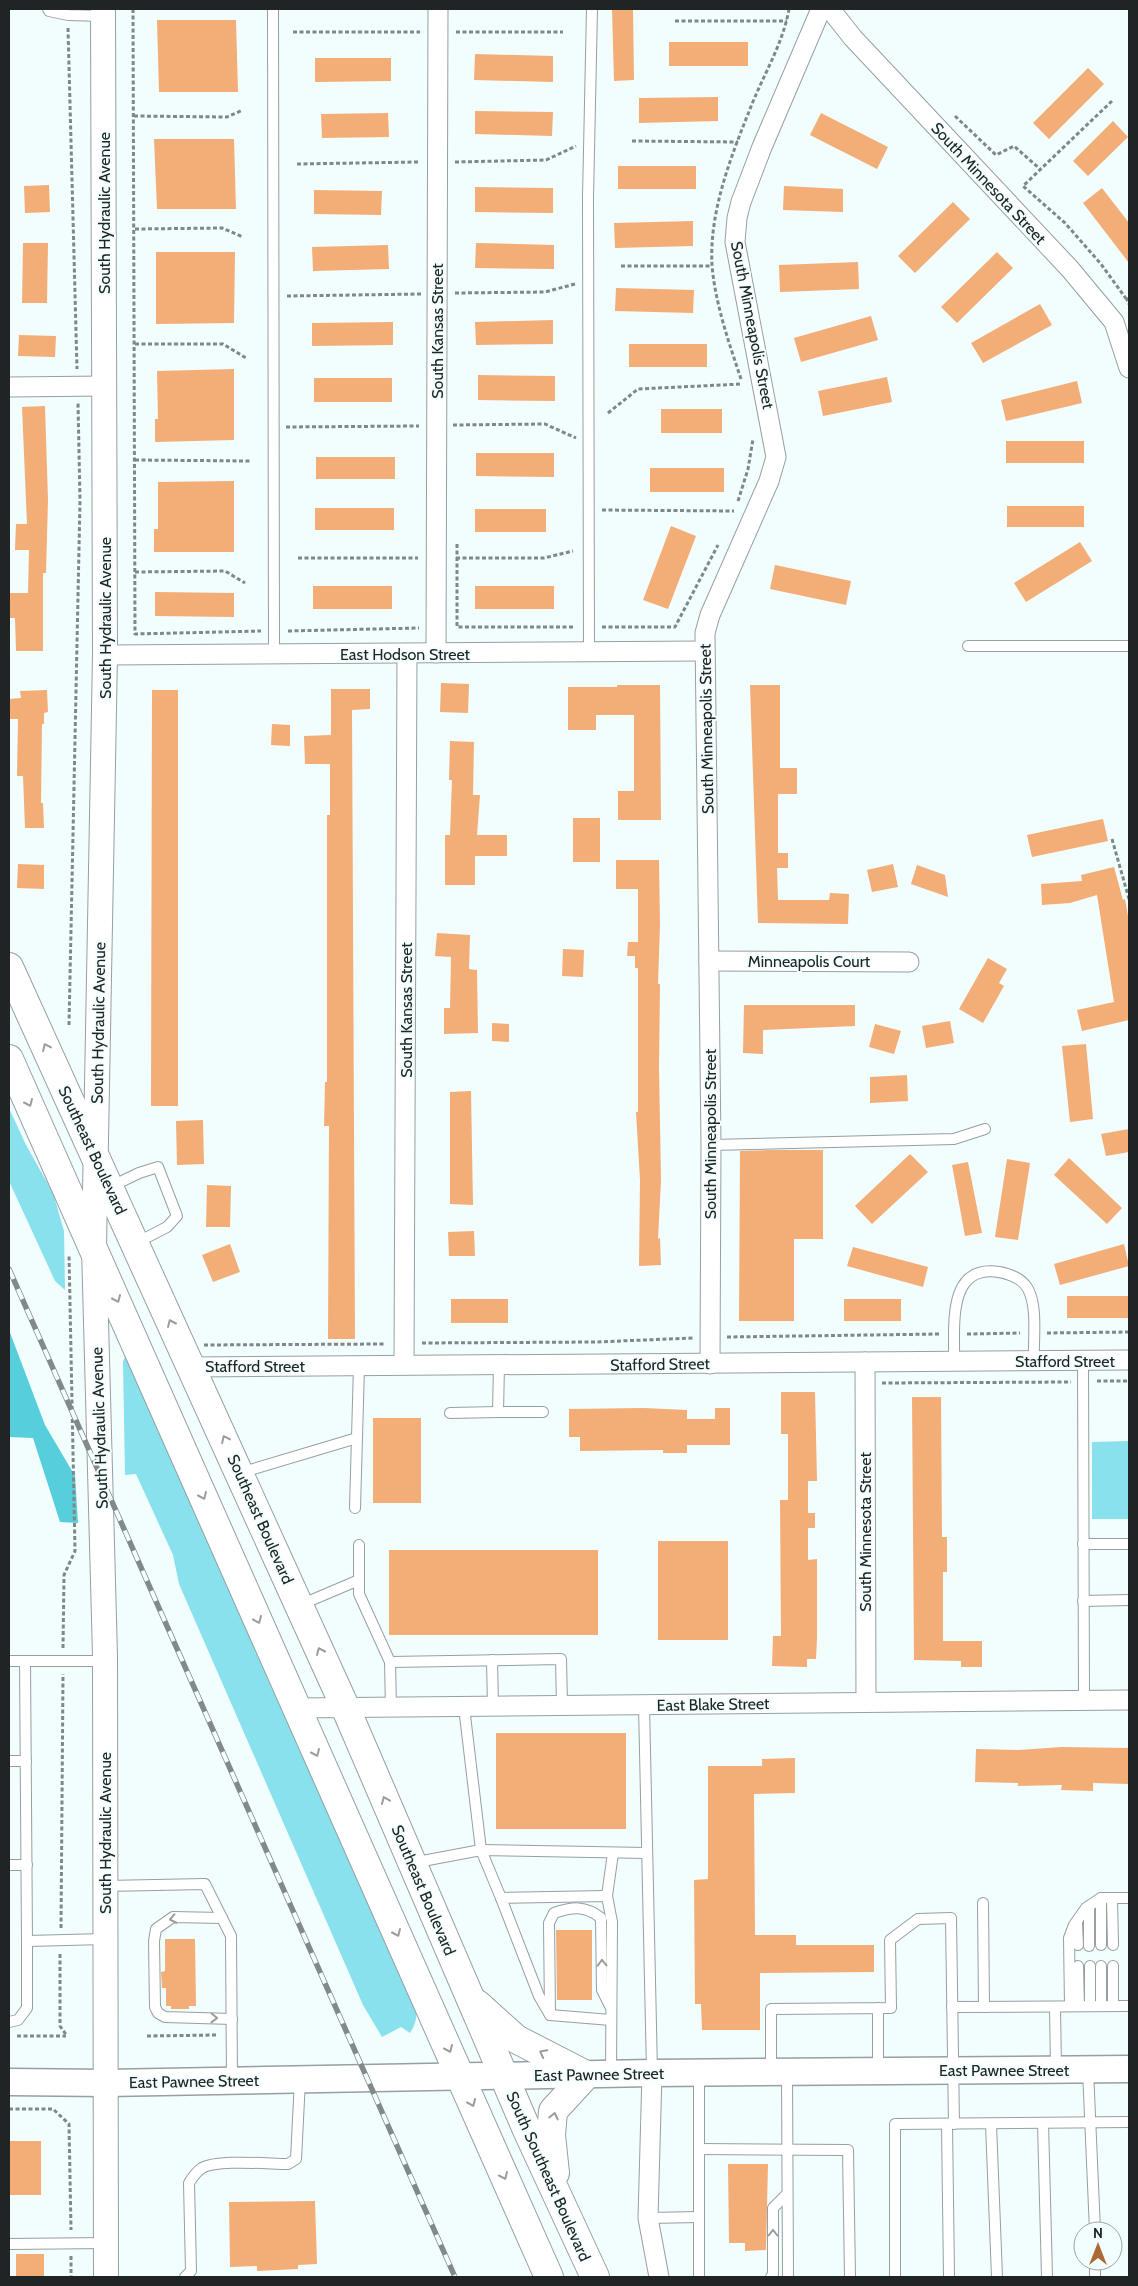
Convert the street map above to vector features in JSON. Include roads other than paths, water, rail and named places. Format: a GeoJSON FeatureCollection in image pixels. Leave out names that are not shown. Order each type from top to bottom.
{"type":"FeatureCollection","features":[{"type":"Feature","properties":{"kind":"main road","name":"Southeast Boulevard"},"geometry":{"type":"LineString","coordinates":[[9,967],[135,1243],[198,1356],[240,1473],[346,1708],[503,2075]]}},
{"type":"Feature","properties":{"kind":"main road"},"geometry":{"type":"LineString","coordinates":[[9,1058],[549,2277]]}},
{"type":"Feature","properties":{"kind":"main road"},"geometry":{"type":"LineString","coordinates":[[469,1996],[494,2022],[516,2039],[599,2074],[553,2111],[551,2135],[559,2199]]}},
{"type":"Feature","properties":{"kind":"main road","name":"East Pawnee Street"},"geometry":{"type":"LineString","coordinates":[[9,2082],[107,2083],[699,2072],[1129,2069]]}},
{"type":"Feature","properties":{"kind":"main road","name":"South Southeast Boulevard"},"geometry":{"type":"LineString","coordinates":[[503,2075],[595,2277]]}},
{"type":"Feature","properties":{"kind":"street","name":"South Kansas Street"},"geometry":{"type":"LineString","coordinates":[[436,653],[438,9]]}},
{"type":"Feature","properties":{"kind":"street","name":"South Minneapolis Street"},"geometry":{"type":"LineString","coordinates":[[710,1364],[711,1145],[705,632],[710,615],[769,481],[776,457],[735,242],[737,218],[741,202],[762,147],[821,9]]}},
{"type":"Feature","properties":{"kind":"street","name":"South Minnesota Street"},"geometry":{"type":"LineString","coordinates":[[830,9],[853,38],[1070,270],[1114,322],[1129,368]]}},
{"type":"Feature","properties":{"kind":"street","name":"South Hydraulic Avenue"},"geometry":{"type":"LineString","coordinates":[[103,12],[105,655],[94,1247],[105,1661],[106,2277]]}},
{"type":"Feature","properties":{"kind":"street"},"geometry":{"type":"LineString","coordinates":[[9,387],[105,386]]}},
{"type":"Feature","properties":{"kind":"street","name":"East Hodson Street"},"geometry":{"type":"LineString","coordinates":[[105,655],[704,651]]}},
{"type":"Feature","properties":{"kind":"street","name":"South Kansas Street"},"geometry":{"type":"LineString","coordinates":[[404,1365],[407,654]]}},
{"type":"Feature","properties":{"kind":"street","name":"Minneapolis Court"},"geometry":{"type":"LineString","coordinates":[[709,961],[909,962]]}},
{"type":"Feature","properties":{"kind":"street","name":"Stafford Street"},"geometry":{"type":"LineString","coordinates":[[198,1356],[360,1366],[1129,1360]]}},
{"type":"Feature","properties":{"kind":"street","name":"South Minnesota Street"},"geometry":{"type":"LineString","coordinates":[[865,1362],[866,1702]]}},
{"type":"Feature","properties":{"kind":"street","name":"East Blake Street"},"geometry":{"type":"LineString","coordinates":[[296,1708],[1129,1700]]}},
{"type":"Feature","properties":{"kind":"street"},"geometry":{"type":"LineString","coordinates":[[652,2073],[648,2218],[659,2277]]}},
{"type":"Feature","properties":{"kind":"lane"},"geometry":{"type":"LineString","coordinates":[[48,9],[49,11],[68,15],[103,12]]}},
{"type":"Feature","properties":{"kind":"lane"},"geometry":{"type":"LineString","coordinates":[[273,9],[274,654]]}},
{"type":"Feature","properties":{"kind":"lane"},"geometry":{"type":"LineString","coordinates":[[590,652],[588,197],[592,9]]}},
{"type":"Feature","properties":{"kind":"lane"},"geometry":{"type":"LineString","coordinates":[[968,646],[1129,646]]}},
{"type":"Feature","properties":{"kind":"lane"},"geometry":{"type":"LineString","coordinates":[[711,1145],[954,1139],[986,1129]]}},
{"type":"Feature","properties":{"kind":"lane"},"geometry":{"type":"LineString","coordinates":[[110,1187],[139,1172],[158,1167],[177,1216],[167,1227],[135,1243]]}},
{"type":"Feature","properties":{"kind":"lane"},"geometry":{"type":"LineString","coordinates":[[954,1361],[955,1304],[961,1286],[978,1274],[991,1271],[1012,1275],[1028,1288],[1034,1311],[1034,1360]]}},
{"type":"Feature","properties":{"kind":"lane"},"geometry":{"type":"LineString","coordinates":[[1083,1360],[1084,1700]]}},
{"type":"Feature","properties":{"kind":"lane"},"geometry":{"type":"LineString","coordinates":[[498,1412],[499,1365]]}},
{"type":"Feature","properties":{"kind":"lane"},"geometry":{"type":"LineString","coordinates":[[355,1508],[360,1366]]}},
{"type":"Feature","properties":{"kind":"lane"},"geometry":{"type":"LineString","coordinates":[[450,1413],[543,1412]]}},
{"type":"Feature","properties":{"kind":"lane"},"geometry":{"type":"LineString","coordinates":[[240,1473],[357,1438]]}},
{"type":"Feature","properties":{"kind":"lane"},"geometry":{"type":"LineString","coordinates":[[1083,1544],[1129,1544]]}},
{"type":"Feature","properties":{"kind":"lane"},"geometry":{"type":"LineString","coordinates":[[359,1545],[360,1594],[390,1662],[391,1708]]}},
{"type":"Feature","properties":{"kind":"lane"},"geometry":{"type":"LineString","coordinates":[[299,1605],[359,1580]]}},
{"type":"Feature","properties":{"kind":"lane"},"geometry":{"type":"LineString","coordinates":[[1083,1601],[1129,1600]]}},
{"type":"Feature","properties":{"kind":"lane"},"geometry":{"type":"LineString","coordinates":[[390,1662],[561,1659],[562,1706]]}},
{"type":"Feature","properties":{"kind":"lane"},"geometry":{"type":"LineString","coordinates":[[492,1660],[493,1707]]}},
{"type":"Feature","properties":{"kind":"lane"},"geometry":{"type":"LineString","coordinates":[[9,1661],[105,1661]]}},
{"type":"Feature","properties":{"kind":"lane"},"geometry":{"type":"LineString","coordinates":[[9,2022],[18,2020],[27,2008],[25,1661]]}},
{"type":"Feature","properties":{"kind":"lane"},"geometry":{"type":"LineString","coordinates":[[644,1705],[652,2073]]}},
{"type":"Feature","properties":{"kind":"lane"},"geometry":{"type":"LineString","coordinates":[[464,1707],[481,1850],[539,1996],[550,2015]]}},
{"type":"Feature","properties":{"kind":"lane"},"geometry":{"type":"LineString","coordinates":[[9,1761],[26,1761]]}},
{"type":"Feature","properties":{"kind":"lane"},"geometry":{"type":"LineString","coordinates":[[412,1863],[481,1850],[647,1854]]}},
{"type":"Feature","properties":{"kind":"lane"},"geometry":{"type":"LineString","coordinates":[[599,2074],[612,2020],[612,1922],[607,1896],[613,1853]]}},
{"type":"Feature","properties":{"kind":"lane"},"geometry":{"type":"LineString","coordinates":[[9,1865],[27,1865]]}},
{"type":"Feature","properties":{"kind":"lane"},"geometry":{"type":"LineString","coordinates":[[105,1886],[205,1884],[231,1936],[232,2080]]}},
{"type":"Feature","properties":{"kind":"lane"},"geometry":{"type":"LineString","coordinates":[[501,1898],[607,1896]]}},
{"type":"Feature","properties":{"kind":"lane"},"geometry":{"type":"LineString","coordinates":[[1101,1898],[1101,1945]]}},
{"type":"Feature","properties":{"kind":"lane"},"geometry":{"type":"LineString","coordinates":[[1074,2006],[1069,1938],[1078,1920],[1089,1906],[1101,1898],[1129,1898]]}},
{"type":"Feature","properties":{"kind":"lane"},"geometry":{"type":"LineString","coordinates":[[1112,1898],[1113,1945]]}},
{"type":"Feature","properties":{"kind":"lane"},"geometry":{"type":"LineString","coordinates":[[983,1903],[984,2008]]}},
{"type":"Feature","properties":{"kind":"lane"},"geometry":{"type":"LineString","coordinates":[[1089,1906],[1089,1946]]}},
{"type":"Feature","properties":{"kind":"lane"},"geometry":{"type":"LineString","coordinates":[[550,2015],[549,1923],[554,1913],[570,1908],[591,1910],[601,1918],[602,1990],[612,2009]]}},
{"type":"Feature","properties":{"kind":"lane"},"geometry":{"type":"LineString","coordinates":[[222,1918],[173,1917],[156,1929],[154,1941],[155,2007],[158,2013],[165,2017],[232,2019]]}},
{"type":"Feature","properties":{"kind":"lane"},"geometry":{"type":"LineString","coordinates":[[788,2277],[787,2149],[771,2009],[891,2008],[890,1940],[918,1918],[951,1918],[953,2070],[950,2124],[949,2277]]}},
{"type":"Feature","properties":{"kind":"lane"},"geometry":{"type":"LineString","coordinates":[[1078,1920],[1078,1945]]}},
{"type":"Feature","properties":{"kind":"lane"},"geometry":{"type":"LineString","coordinates":[[27,1941],[105,1939]]}},
{"type":"Feature","properties":{"kind":"lane"},"geometry":{"type":"LineString","coordinates":[[1074,2006],[1078,1966]]}},
{"type":"Feature","properties":{"kind":"lane"},"geometry":{"type":"LineString","coordinates":[[1090,1966],[1090,2006]]}},
{"type":"Feature","properties":{"kind":"lane"},"geometry":{"type":"LineString","coordinates":[[1101,1966],[1101,2006]]}},
{"type":"Feature","properties":{"kind":"lane"},"geometry":{"type":"LineString","coordinates":[[1113,1966],[1113,2006]]}},
{"type":"Feature","properties":{"kind":"lane"},"geometry":{"type":"LineString","coordinates":[[1055,2006],[1056,2070]]}},
{"type":"Feature","properties":{"kind":"lane"},"geometry":{"type":"LineString","coordinates":[[952,2008],[1129,2006]]}},
{"type":"Feature","properties":{"kind":"lane"},"geometry":{"type":"LineString","coordinates":[[878,2008],[878,2071]]}},
{"type":"Feature","properties":{"kind":"lane"},"geometry":{"type":"LineString","coordinates":[[550,2015],[612,2020]]}},
{"type":"Feature","properties":{"kind":"lane"},"geometry":{"type":"LineString","coordinates":[[1088,2069],[1094,2221]]}},
{"type":"Feature","properties":{"kind":"lane"},"geometry":{"type":"LineString","coordinates":[[699,2072],[699,2277]]}},
{"type":"Feature","properties":{"kind":"lane"},"geometry":{"type":"LineString","coordinates":[[186,2277],[190,2271],[189,2183],[201,2168],[214,2164],[288,2164],[296,2159],[300,2079]]}},
{"type":"Feature","properties":{"kind":"lane"},"geometry":{"type":"LineString","coordinates":[[895,2277],[895,2124],[1129,2122]]}},
{"type":"Feature","properties":{"kind":"lane"},"geometry":{"type":"LineString","coordinates":[[1043,2123],[1047,2277]]}},
{"type":"Feature","properties":{"kind":"lane"},"geometry":{"type":"LineString","coordinates":[[991,2124],[997,2277]]}},
{"type":"Feature","properties":{"kind":"lane"},"geometry":{"type":"LineString","coordinates":[[699,2149],[848,2150],[850,2277]]}},
{"type":"Feature","properties":{"kind":"lane"},"geometry":{"type":"LineString","coordinates":[[771,2277],[773,2274],[772,2208],[787,2194]]}},
{"type":"Feature","properties":{"kind":"lane"},"geometry":{"type":"LineString","coordinates":[[648,2218],[699,2218]]}},
{"type":"Feature","properties":{"kind":"lane"},"geometry":{"type":"LineString","coordinates":[[9,2244],[106,2243]]}},
{"type":"Feature","properties":{"kind":"railway"},"geometry":{"type":"LineString","coordinates":[[9,1269],[455,2277]]}}]}
